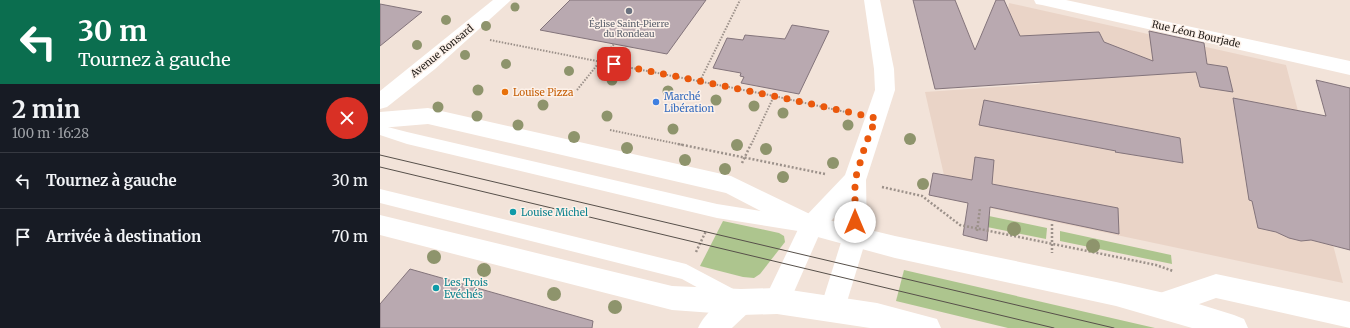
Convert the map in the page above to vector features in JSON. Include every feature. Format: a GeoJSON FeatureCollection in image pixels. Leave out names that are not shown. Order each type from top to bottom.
{"type":"FeatureCollection","features":[{"type":"Feature","properties":{"kind":"main road","name":"Avenue Ronsard"},"geometry":{"type":"LineString","coordinates":[[380,102],[503,0]]}},
{"type":"Feature","properties":{"kind":"main road"},"geometry":{"type":"LineString","coordinates":[[833,309],[855,236],[855,180],[865,146],[885,90],[884,69],[872,0]]}},
{"type":"Feature","properties":{"kind":"main road","name":"Rue Léon Bourjade"},"geometry":{"type":"LineString","coordinates":[[1042,0],[1350,68]]}},
{"type":"Feature","properties":{"kind":"main road"},"geometry":{"type":"LineString","coordinates":[[380,120],[428,116],[731,185],[811,226],[1116,294],[1160,305],[1234,328]]}},
{"type":"Feature","properties":{"kind":"main road"},"geometry":{"type":"LineString","coordinates":[[777,301],[811,226],[855,180]]}},
{"type":"Feature","properties":{"kind":"main road"},"geometry":{"type":"LineString","coordinates":[[380,225],[672,298],[741,302],[777,301],[877,316],[927,328]]}},
{"type":"Feature","properties":{"kind":"main road"},"geometry":{"type":"LineString","coordinates":[[1160,305],[1216,286],[1350,315]]}},
{"type":"Feature","properties":{"kind":"main road"},"geometry":{"type":"LineString","coordinates":[[712,328],[741,302]]}},
{"type":"Feature","properties":{"kind":"lane"},"geometry":{"type":"LineString","coordinates":[[380,130],[407,138],[717,211],[811,226]]}},
{"type":"Feature","properties":{"kind":"lane"},"geometry":{"type":"LineString","coordinates":[[380,196],[686,272],[741,302]]}},
{"type":"Feature","properties":{"kind":"path"},"geometry":{"type":"LineString","coordinates":[[700,81],[740,0]]}},
{"type":"Feature","properties":{"kind":"path"},"geometry":{"type":"LineString","coordinates":[[462,35],[700,81],[876,118]]}},
{"type":"Feature","properties":{"kind":"path"},"geometry":{"type":"LineString","coordinates":[[577,90],[614,44]]}},
{"type":"Feature","properties":{"kind":"path"},"geometry":{"type":"LineString","coordinates":[[739,169],[774,96]]}},
{"type":"Feature","properties":{"kind":"path"},"geometry":{"type":"LineString","coordinates":[[608,130],[855,180],[922,196],[960,225],[977,230],[1156,265],[1216,286]]}},
{"type":"Feature","properties":{"kind":"path"},"geometry":{"type":"LineString","coordinates":[[977,230],[980,208]]}},
{"type":"Feature","properties":{"kind":"path"},"geometry":{"type":"LineString","coordinates":[[1052,224],[1052,254]]}},
{"type":"Feature","properties":{"kind":"path"},"geometry":{"type":"LineString","coordinates":[[692,258],[709,226]]}},
{"type":"Feature","properties":{"kind":"shaded area"},"geometry":{"type":"Polygon","coordinates":[[[1009,3],[1286,65],[1343,283],[961,202],[946,184],[925,92],[1040,84],[1008,9],[1009,3]]]}},
{"type":"Feature","properties":{"kind":"green space"},"geometry":{"type":"Polygon","coordinates":[[[984,215],[1047,228],[1046,239],[982,226],[984,215]]]}},
{"type":"Feature","properties":{"kind":"green space"},"geometry":{"type":"Polygon","coordinates":[[[723,221],[779,233],[784,236],[785,242],[760,274],[754,278],[743,277],[700,266],[723,221]]]}},
{"type":"Feature","properties":{"kind":"green space"},"geometry":{"type":"Polygon","coordinates":[[[1060,231],[1171,255],[1172,264],[1060,241],[1060,231]]]}},
{"type":"Feature","properties":{"kind":"green space"},"geometry":{"type":"Polygon","coordinates":[[[904,270],[1155,328],[1008,328],[896,301],[904,270]]]}},
{"type":"Feature","properties":{"kind":"building","name":"Église Saint-Pierre du Rondeau"},"geometry":{"type":"Polygon","coordinates":[[[570,0],[706,0],[667,54],[540,30],[570,0]]]}},
{"type":"Feature","properties":{"kind":"building"},"geometry":{"type":"Polygon","coordinates":[[[913,0],[955,0],[975,50],[996,0],[1004,0],[1020,36],[1099,32],[1104,42],[1153,61],[1149,31],[1204,43],[1207,64],[1227,67],[1233,92],[1200,87],[1196,72],[935,89],[913,0]]]}},
{"type":"Feature","properties":{"kind":"building"},"geometry":{"type":"Polygon","coordinates":[[[380,4],[422,12],[380,46],[380,4]]]}},
{"type":"Feature","properties":{"kind":"building"},"geometry":{"type":"Polygon","coordinates":[[[792,25],[829,31],[799,94],[741,83],[744,77],[740,76],[741,73],[713,68],[727,38],[743,40],[745,35],[785,39],[792,25]]]}},
{"type":"Feature","properties":{"kind":"building"},"geometry":{"type":"Polygon","coordinates":[[[1316,80],[1350,88],[1350,250],[1311,240],[1301,241],[1289,238],[1276,232],[1258,228],[1252,201],[1249,200],[1233,98],[1326,116],[1316,80]]]}},
{"type":"Feature","properties":{"kind":"building"},"geometry":{"type":"Polygon","coordinates":[[[984,100],[1180,138],[1183,163],[1115,152],[1116,151],[979,125],[984,100]]]}},
{"type":"Feature","properties":{"kind":"building"},"geometry":{"type":"Polygon","coordinates":[[[975,157],[994,160],[992,184],[1118,208],[1119,234],[990,207],[987,241],[963,235],[968,203],[929,195],[933,173],[972,180],[975,157]]]}},
{"type":"Feature","properties":{"kind":"building","name":"Les Trois Evéchés"},"geometry":{"type":"Polygon","coordinates":[[[410,269],[593,321],[592,328],[380,328],[380,304],[410,269]]]}},
{"type":"Feature","properties":{"kind":"tram line"},"geometry":{"type":"LineString","coordinates":[[380,155],[1114,328]]}},
{"type":"Feature","properties":{"kind":"tram line"},"geometry":{"type":"LineString","coordinates":[[380,167],[1054,328]]}},
{"type":"Feature","properties":{"kind":"place","name":"Église Saint-Pierre du Rondeau"},"geometry":{"type":"Point","coordinates":[629,11]}},
{"type":"Feature","properties":{"kind":"place","name":"Louise Pizza"},"geometry":{"type":"Point","coordinates":[505,92]}},
{"type":"Feature","properties":{"kind":"place","name":"Marché Libération"},"geometry":{"type":"Point","coordinates":[656,102]}},
{"type":"Feature","properties":{"kind":"place","name":"Louise Michel"},"geometry":{"type":"Point","coordinates":[513,212]}},
{"type":"Feature","properties":{"kind":"place","name":"Les Trois Evéchés"},"geometry":{"type":"Point","coordinates":[436,288]}},
{"type":"Feature","properties":{"kind":"route"},"geometry":{"type":"LineString","coordinates":[[614,64],[876,118],[865,146],[855,180],[855,222]]}}]}
